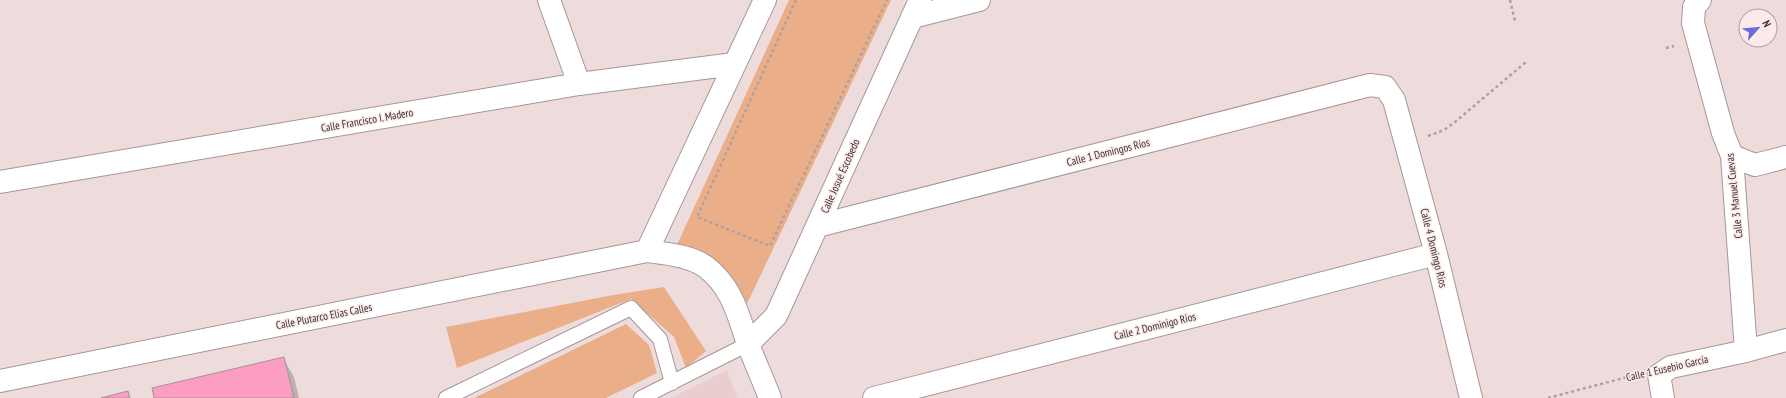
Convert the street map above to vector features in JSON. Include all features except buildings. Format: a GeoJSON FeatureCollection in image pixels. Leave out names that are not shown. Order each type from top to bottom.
{"type":"FeatureCollection","features":[{"type":"Feature","properties":{"kind":"street"},"geometry":{"type":"LineString","coordinates":[[549,0],[579,84]]}},
{"type":"Feature","properties":{"kind":"street"},"geometry":{"type":"LineString","coordinates":[[647,251],[765,0]]}},
{"type":"Feature","properties":{"kind":"street"},"geometry":{"type":"LineString","coordinates":[[916,8],[979,0]]}},
{"type":"Feature","properties":{"kind":"street","name":"Calle 3 Manuel Cuevas"},"geometry":{"type":"LineString","coordinates":[[1700,0],[1694,7],[1693,23],[1723,133],[1732,156],[1746,351]]}},
{"type":"Feature","properties":{"kind":"street","name":"Calle Josué Escobedo"},"geometry":{"type":"LineString","coordinates":[[748,344],[776,316],[916,8]]}},
{"type":"Feature","properties":{"kind":"street","name":"Calle Francisco I. Madero"},"geometry":{"type":"LineString","coordinates":[[0,182],[579,84],[734,64]]}},
{"type":"Feature","properties":{"kind":"street","name":"Calle 1 Domingos Ríos"},"geometry":{"type":"LineString","coordinates":[[817,226],[1370,85],[1385,88],[1394,100]]}},
{"type":"Feature","properties":{"kind":"street","name":"Calle 4 Domingo Ríos"},"geometry":{"type":"LineString","coordinates":[[1394,100],[1436,254],[1471,398]]}},
{"type":"Feature","properties":{"kind":"street"},"geometry":{"type":"LineString","coordinates":[[1732,156],[1755,166],[1786,157]]}},
{"type":"Feature","properties":{"kind":"street","name":"Calle Plutarco Elías Calles"},"geometry":{"type":"LineString","coordinates":[[0,381],[647,251],[678,255],[705,267],[720,281],[734,301],[748,344],[770,398]]}},
{"type":"Feature","properties":{"kind":"street","name":"Calle 2 Dominigo Ríos"},"geometry":{"type":"LineString","coordinates":[[874,398],[1436,254]]}},
{"type":"Feature","properties":{"kind":"street","name":"Calle 1 Eusebio García"},"geometry":{"type":"LineString","coordinates":[[1670,367],[1746,351],[1786,340]]}},
{"type":"Feature","properties":{"kind":"street"},"geometry":{"type":"LineString","coordinates":[[1663,398],[1659,375],[1670,367]]}},
{"type":"Feature","properties":{"kind":"lane"},"geometry":{"type":"LineString","coordinates":[[446,398],[631,308],[660,339],[672,383]]}},
{"type":"Feature","properties":{"kind":"lane"},"geometry":{"type":"LineString","coordinates":[[640,398],[748,344]]}},
{"type":"Feature","properties":{"kind":"path"},"geometry":{"type":"LineString","coordinates":[[796,0],[697,217],[770,246],[887,0]]}},
{"type":"Feature","properties":{"kind":"path"},"geometry":{"type":"LineString","coordinates":[[1510,0],[1516,21]]}},
{"type":"Feature","properties":{"kind":"path"},"geometry":{"type":"LineString","coordinates":[[1407,145],[1444,130],[1526,62]]}},
{"type":"Feature","properties":{"kind":"path","name":"Calle 1 Eusebio García"},"geometry":{"type":"LineString","coordinates":[[1548,398],[1670,367]]}},
{"type":"Feature","properties":{"kind":"shaded area"},"geometry":{"type":"Polygon","coordinates":[[[789,0],[891,0],[747,304],[714,258],[676,247],[789,0]]]}},
{"type":"Feature","properties":{"kind":"shaded area"},"geometry":{"type":"Polygon","coordinates":[[[664,287],[706,351],[686,368],[674,337],[631,299],[457,368],[446,327],[608,296],[664,287]]]}},
{"type":"Feature","properties":{"kind":"shaded area"},"geometry":{"type":"Polygon","coordinates":[[[626,324],[649,345],[657,373],[606,398],[474,398],[626,324]]]}},
{"type":"Feature","properties":{"kind":"shaded area"},"geometry":{"type":"Polygon","coordinates":[[[727,370],[737,398],[671,398],[727,370]]]}}]}
